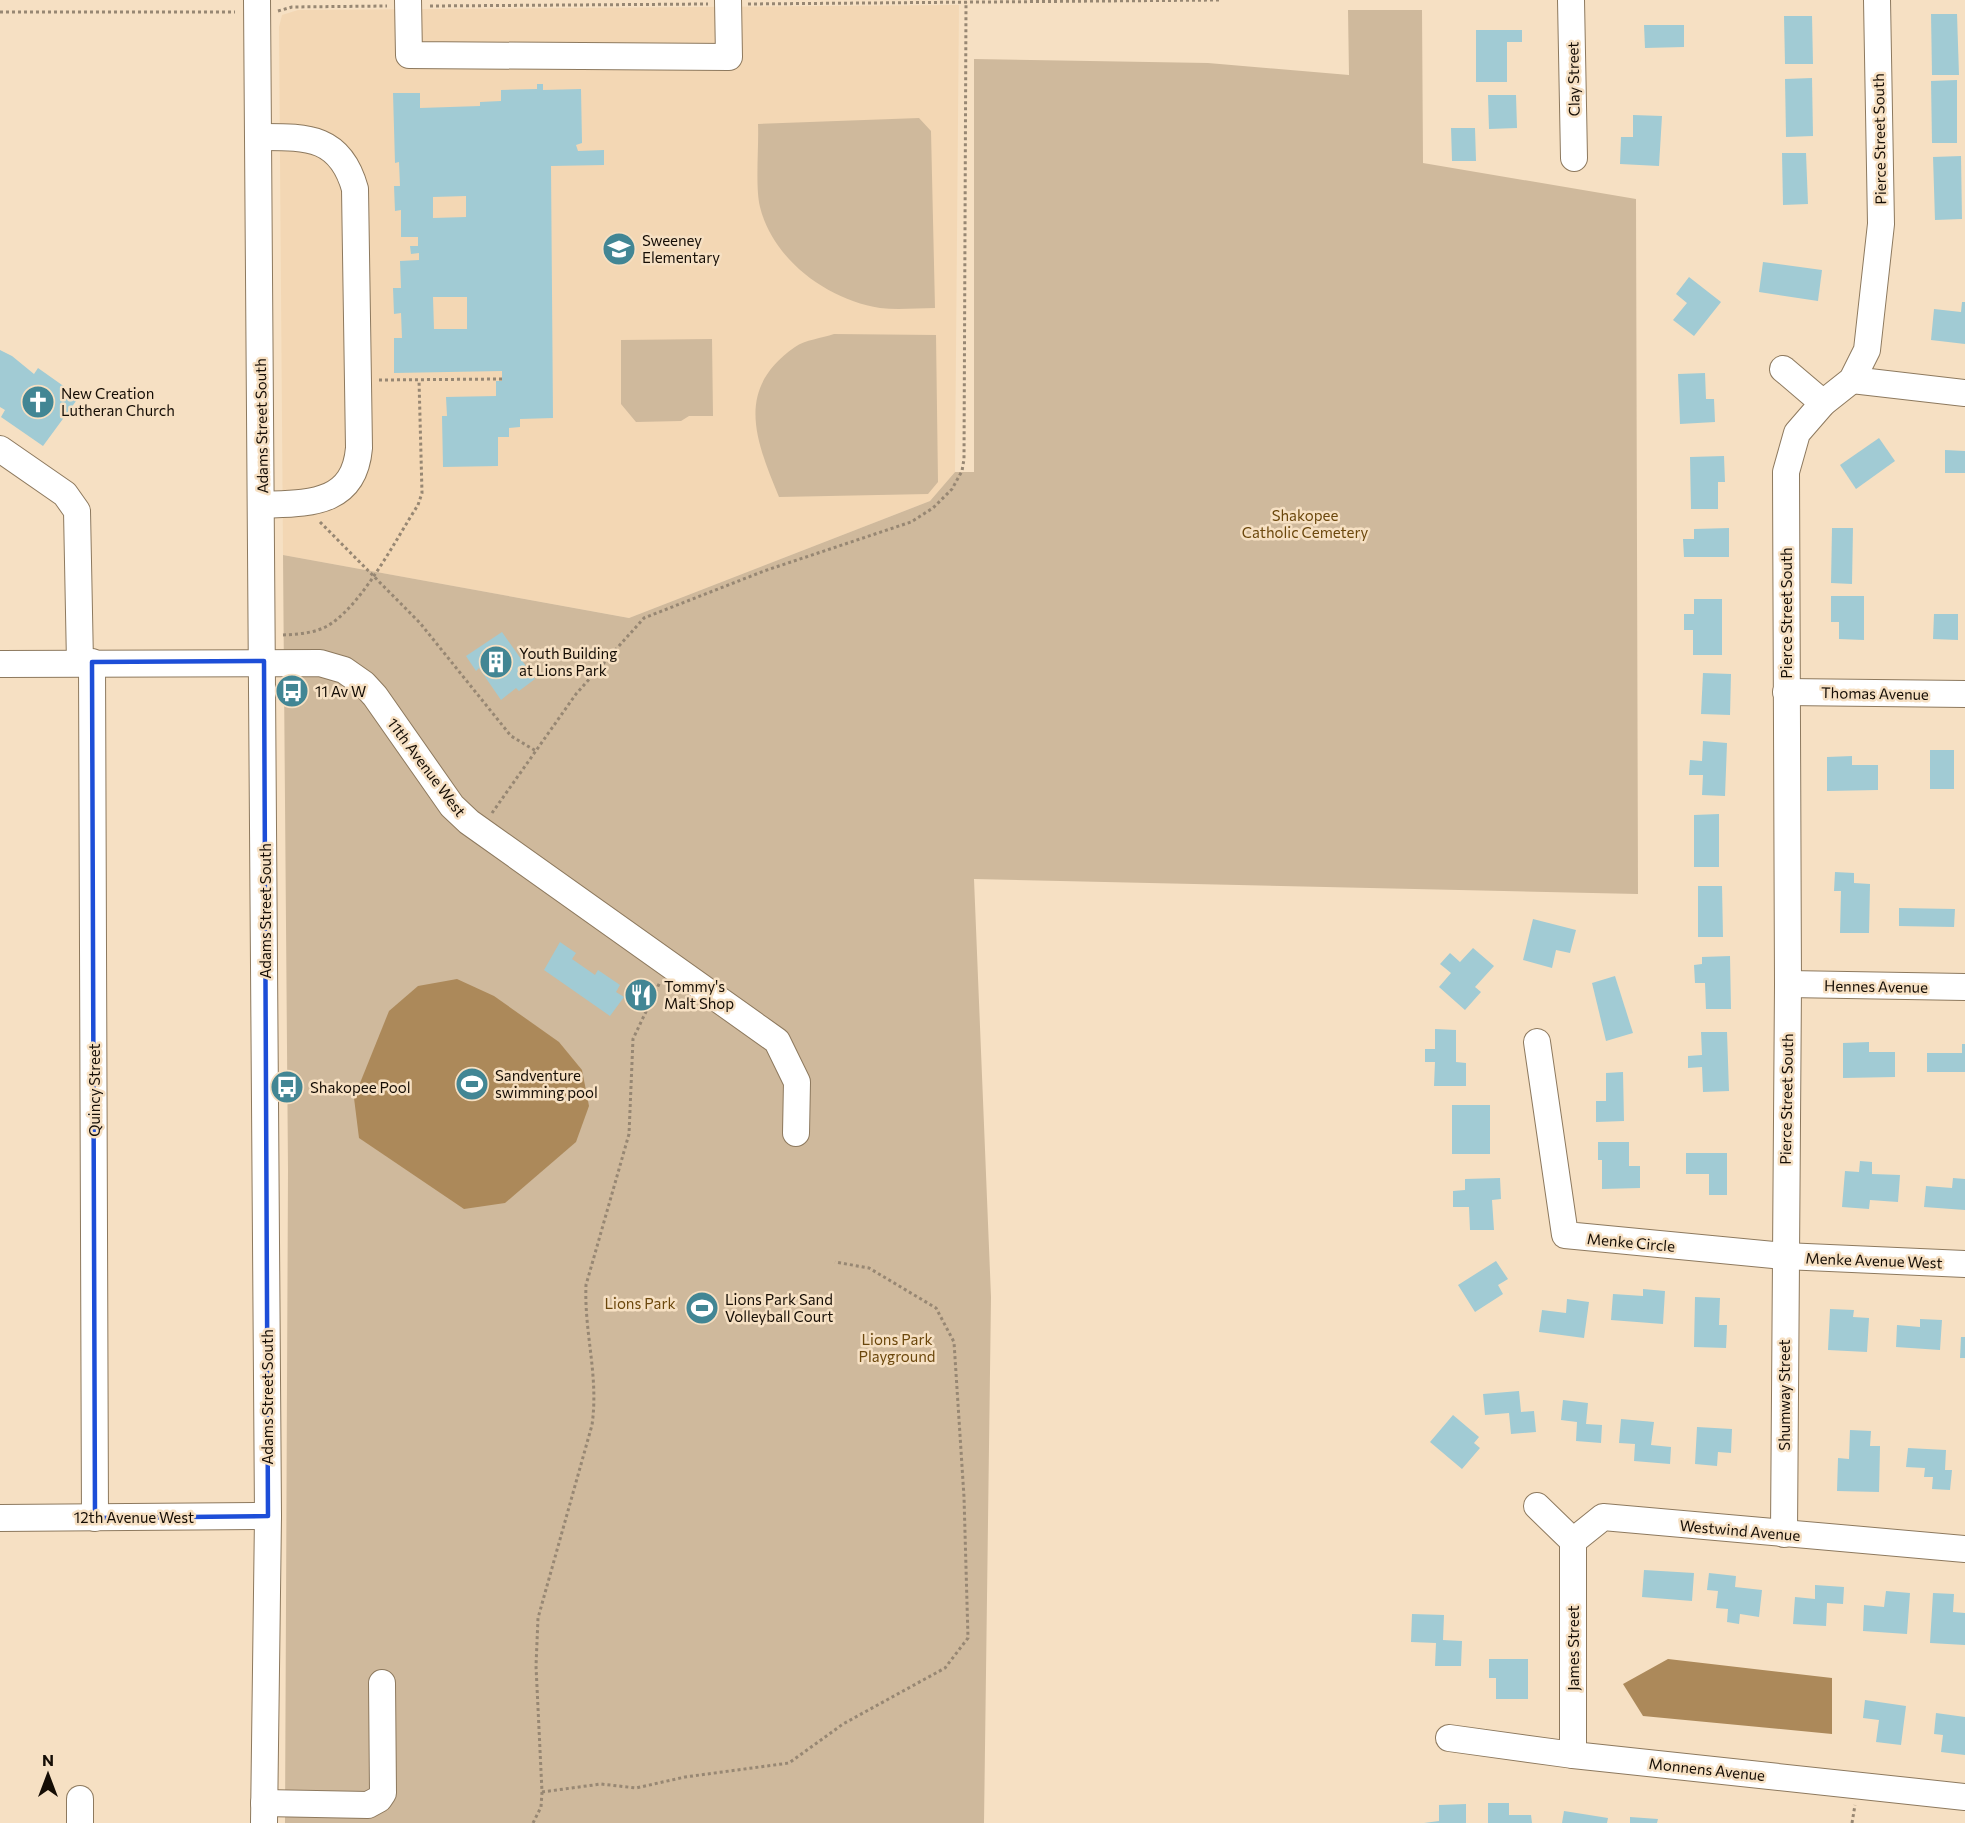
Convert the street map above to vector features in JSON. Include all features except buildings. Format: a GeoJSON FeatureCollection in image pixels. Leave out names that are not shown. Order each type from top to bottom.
{"type":"FeatureCollection","features":[{"type":"Feature","properties":{"kind":"street","name":"Clay Street"},"geometry":{"type":"LineString","coordinates":[[1571,0],[1574,158]]}},
{"type":"Feature","properties":{"kind":"street","name":"Pierce Street South"},"geometry":{"type":"LineString","coordinates":[[1784,1256],[1788,984],[1786,472],[1797,433],[1823,403],[1852,380],[1867,350],[1881,224],[1877,0]]}},
{"type":"Feature","properties":{"kind":"street"},"geometry":{"type":"LineString","coordinates":[[408,3],[409,55],[729,57],[728,2]]}},
{"type":"Feature","properties":{"kind":"street","name":"Adams Street South"},"geometry":{"type":"LineString","coordinates":[[257,6],[264,661],[268,1516],[264,1813]]}},
{"type":"Feature","properties":{"kind":"street"},"geometry":{"type":"LineString","coordinates":[[258,137],[302,137],[317,140],[338,154],[351,175],[355,189],[359,448],[358,461],[352,474],[334,494],[313,503],[262,505]]}},
{"type":"Feature","properties":{"kind":"street"},"geometry":{"type":"LineString","coordinates":[[1783,369],[1823,403]]}},
{"type":"Feature","properties":{"kind":"street"},"geometry":{"type":"LineString","coordinates":[[1852,380],[1965,393]]}},
{"type":"Feature","properties":{"kind":"street","name":"Quincy Street"},"geometry":{"type":"LineString","coordinates":[[0,449],[65,494],[77,511],[86,662],[95,1518]]}},
{"type":"Feature","properties":{"kind":"street","name":"11th Avenue West"},"geometry":{"type":"LineString","coordinates":[[0,664],[264,661],[320,663],[344,670],[354,676],[375,696],[461,815],[777,1041],[797,1082],[796,1133]]}},
{"type":"Feature","properties":{"kind":"street","name":"Thomas Avenue"},"geometry":{"type":"LineString","coordinates":[[1786,692],[1965,694]]}},
{"type":"Feature","properties":{"kind":"street","name":"Hennes Avenue"},"geometry":{"type":"LineString","coordinates":[[1788,984],[1965,987]]}},
{"type":"Feature","properties":{"kind":"street","name":"Menke Circle"},"geometry":{"type":"LineString","coordinates":[[1537,1042],[1565,1235],[1784,1256]]}},
{"type":"Feature","properties":{"kind":"street","name":"Menke Avenue West"},"geometry":{"type":"LineString","coordinates":[[1784,1256],[1965,1263]]}},
{"type":"Feature","properties":{"kind":"street","name":"Shumway Street"},"geometry":{"type":"LineString","coordinates":[[1784,1256],[1784,1534]]}},
{"type":"Feature","properties":{"kind":"street"},"geometry":{"type":"LineString","coordinates":[[1537,1506],[1573,1541]]}},
{"type":"Feature","properties":{"kind":"street","name":"12th Avenue West"},"geometry":{"type":"LineString","coordinates":[[0,1518],[268,1516]]}},
{"type":"Feature","properties":{"kind":"street","name":"Westwind Avenue"},"geometry":{"type":"LineString","coordinates":[[1573,1541],[1603,1517],[1965,1550]]}},
{"type":"Feature","properties":{"kind":"street","name":"James Street"},"geometry":{"type":"LineString","coordinates":[[1573,1541],[1573,1755]]}},
{"type":"Feature","properties":{"kind":"street"},"geometry":{"type":"LineString","coordinates":[[264,1813],[368,1805],[379,1799],[383,1793],[382,1683]]}},
{"type":"Feature","properties":{"kind":"street","name":"Monnens Avenue"},"geometry":{"type":"LineString","coordinates":[[1449,1738],[1573,1755],[1965,1797]]}},
{"type":"Feature","properties":{"kind":"path"},"geometry":{"type":"LineString","coordinates":[[0,12],[257,6],[286,10],[292,7],[408,3],[1219,0]]}},
{"type":"Feature","properties":{"kind":"path"},"geometry":{"type":"LineString","coordinates":[[489,817],[576,694],[644,618],[764,571],[911,522],[933,508],[952,489],[962,471],[964,459],[966,2]]}},
{"type":"Feature","properties":{"kind":"path"},"geometry":{"type":"LineString","coordinates":[[374,380],[502,379]]}},
{"type":"Feature","properties":{"kind":"path"},"geometry":{"type":"LineString","coordinates":[[263,635],[308,633],[331,624],[353,604],[420,499],[419,380]]}},
{"type":"Feature","properties":{"kind":"path"},"geometry":{"type":"LineString","coordinates":[[315,516],[428,632],[511,736],[536,751]]}},
{"type":"Feature","properties":{"kind":"path"},"geometry":{"type":"LineString","coordinates":[[533,1823],[541,1808],[542,1792],[536,1665],[538,1618],[592,1425],[596,1400],[586,1285],[629,1134],[633,1039],[659,983],[671,965]]}},
{"type":"Feature","properties":{"kind":"path"},"geometry":{"type":"LineString","coordinates":[[542,1792],[601,1784],[636,1788],[685,1777],[789,1763],[843,1724],[945,1668],[968,1638],[966,1541],[954,1342],[936,1308],[869,1268],[835,1262]]}},
{"type":"Feature","properties":{"kind":"highlighted area"},"geometry":{"type":"Polygon","coordinates":[[[264,661],[268,1516],[95,1518],[92,662],[264,661]]]}},
{"type":"Feature","properties":{"kind":"shaded area","name":"Sweeney Elementary"},"geometry":{"type":"Polygon","coordinates":[[[959,5],[955,472],[930,501],[629,618],[283,555],[279,27],[282,15],[298,10],[959,5]]]}},
{"type":"Feature","properties":{"kind":"shaded area","name":"Sandventure swimming pool"},"geometry":{"type":"Polygon","coordinates":[[[457,979],[494,996],[559,1042],[582,1070],[589,1106],[576,1142],[505,1203],[464,1209],[359,1138],[354,1098],[389,1011],[418,986],[457,979]]]}},
{"type":"Feature","properties":{"kind":"shaded area"},"geometry":{"type":"Polygon","coordinates":[[[1668,1659],[1832,1678],[1832,1734],[1643,1716],[1623,1684],[1668,1659]]]}},
{"type":"Feature","properties":{"kind":"green space","name":"Lions Park"},"geometry":{"type":"Polygon","coordinates":[[[1348,10],[1422,10],[1423,163],[1636,199],[1638,894],[974,879],[991,1297],[984,1823],[285,1823],[288,1170],[283,555],[629,618],[930,501],[955,472],[974,472],[974,59],[1208,63],[1349,75],[1348,10]]]}},
{"type":"Feature","properties":{"kind":"green space"},"geometry":{"type":"Polygon","coordinates":[[[919,118],[931,131],[935,308],[887,309],[860,304],[823,287],[805,274],[777,244],[760,207],[757,178],[758,124],[919,118]]]}},
{"type":"Feature","properties":{"kind":"green space"},"geometry":{"type":"Polygon","coordinates":[[[834,334],[936,335],[938,482],[928,494],[779,497],[758,436],[757,398],[764,380],[776,363],[795,347],[834,334]]]}},
{"type":"Feature","properties":{"kind":"green space"},"geometry":{"type":"Polygon","coordinates":[[[712,339],[713,416],[689,416],[681,421],[636,422],[621,404],[621,340],[712,339]]]}},
{"type":"Feature","properties":{"kind":"place","name":"Sweeney Elementary"},"geometry":{"type":"Point","coordinates":[619,249]}},
{"type":"Feature","properties":{"kind":"place","name":"New Creation Lutheran Church"},"geometry":{"type":"Point","coordinates":[38,402]}},
{"type":"Feature","properties":{"kind":"place","name":"Youth Building at Lions Park"},"geometry":{"type":"Point","coordinates":[496,662]}},
{"type":"Feature","properties":{"kind":"place","name":"11 Av W"},"geometry":{"type":"Point","coordinates":[292,691]}},
{"type":"Feature","properties":{"kind":"place","name":"Tommy's Malt Shop"},"geometry":{"type":"Point","coordinates":[641,995]}},
{"type":"Feature","properties":{"kind":"place","name":"Sandventure swimming pool"},"geometry":{"type":"Point","coordinates":[472,1084]}},
{"type":"Feature","properties":{"kind":"place","name":"Shakopee Pool"},"geometry":{"type":"Point","coordinates":[287,1087]}},
{"type":"Feature","properties":{"kind":"place","name":"Lions Park Sand Volleyball Court"},"geometry":{"type":"Point","coordinates":[702,1308]}},
{"type":"Feature","properties":{"kind":"park label","name":"Shakopee Catholic Cemetery"},"geometry":{"type":"Point","coordinates":[1305,524]}},
{"type":"Feature","properties":{"kind":"park label","name":"Lions Park Playground"},"geometry":{"type":"Point","coordinates":[897,1348]}}]}
